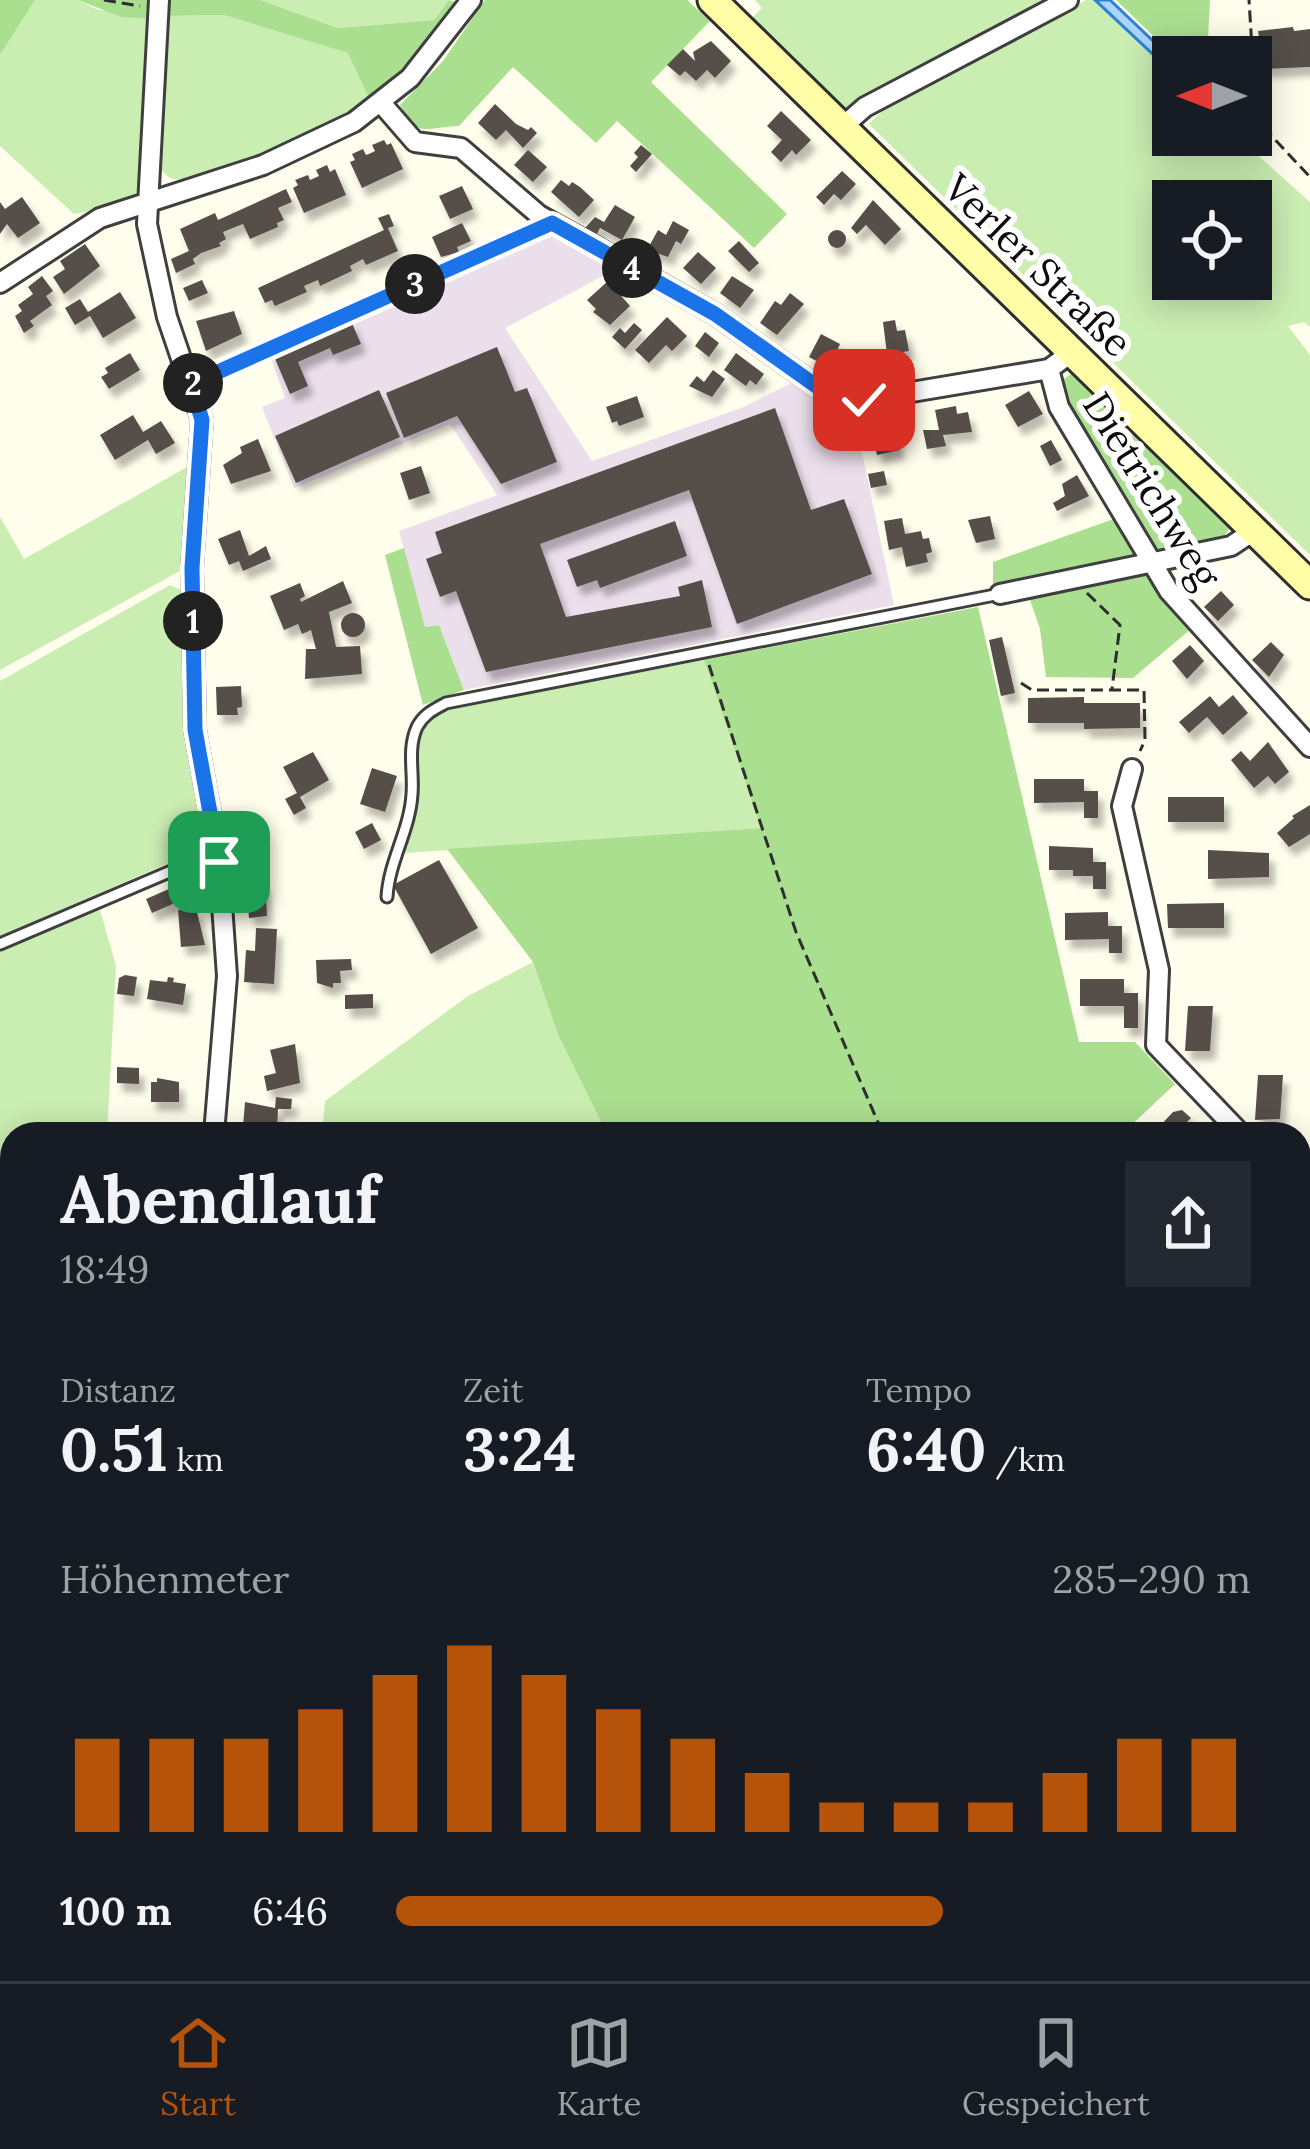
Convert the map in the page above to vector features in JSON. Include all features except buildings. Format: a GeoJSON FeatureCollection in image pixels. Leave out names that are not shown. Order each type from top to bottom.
{"type":"FeatureCollection","features":[{"type":"Feature","properties":{"kind":"main road","name":"Verler Straße"},"geometry":{"type":"LineString","coordinates":[[712,0],[842,128],[1060,361],[1255,530],[1310,585]]}},
{"type":"Feature","properties":{"kind":"street"},"geometry":{"type":"LineString","coordinates":[[0,283],[100,218],[280,158],[340,130],[382,104],[432,54],[471,0]]}},
{"type":"Feature","properties":{"kind":"street"},"geometry":{"type":"LineString","coordinates":[[842,128],[865,107],[1067,0]]}},
{"type":"Feature","properties":{"kind":"street"},"geometry":{"type":"LineString","coordinates":[[160,3],[148,200],[152,255],[166,317],[202,420],[192,568],[195,730],[217,852],[227,976],[215,1122]]}},
{"type":"Feature","properties":{"kind":"street"},"geometry":{"type":"LineString","coordinates":[[382,104],[415,142],[461,148],[502,187],[552,223],[715,314],[836,398],[864,400],[1060,361]]}},
{"type":"Feature","properties":{"kind":"street","name":"Dietrichweg"},"geometry":{"type":"LineString","coordinates":[[1060,361],[1058,407],[1169,591],[1310,747]]}},
{"type":"Feature","properties":{"kind":"street"},"geometry":{"type":"LineString","coordinates":[[1000,594],[1231,546],[1255,530]]}},
{"type":"Feature","properties":{"kind":"street"},"geometry":{"type":"LineString","coordinates":[[1132,770],[1122,806],[1159,970],[1156,1046],[1229,1122]]}},
{"type":"Feature","properties":{"kind":"lane"},"geometry":{"type":"LineString","coordinates":[[436,275],[552,223]]}},
{"type":"Feature","properties":{"kind":"lane"},"geometry":{"type":"LineString","coordinates":[[387,897],[412,795],[412,744],[428,712],[446,703],[1000,594]]}},
{"type":"Feature","properties":{"kind":"lane"},"geometry":{"type":"LineString","coordinates":[[0,944],[217,852]]}},
{"type":"Feature","properties":{"kind":"path"},"geometry":{"type":"LineString","coordinates":[[104,0],[124,6],[160,3]]}},
{"type":"Feature","properties":{"kind":"path"},"geometry":{"type":"LineString","coordinates":[[1249,0],[1251,36]]}},
{"type":"Feature","properties":{"kind":"path"},"geometry":{"type":"LineString","coordinates":[[1272,137],[1310,178]]}},
{"type":"Feature","properties":{"kind":"path"},"geometry":{"type":"LineString","coordinates":[[191,384],[436,275]]}},
{"type":"Feature","properties":{"kind":"path"},"geometry":{"type":"LineString","coordinates":[[1083,577],[1087,594],[1120,625],[1112,690]]}},
{"type":"Feature","properties":{"kind":"path"},"geometry":{"type":"LineString","coordinates":[[704,652],[796,932],[878,1122]]}},
{"type":"Feature","properties":{"kind":"path"},"geometry":{"type":"LineString","coordinates":[[1021,682],[1032,690],[1144,690],[1144,740],[1132,770]]}},
{"type":"Feature","properties":{"kind":"shaded area"},"geometry":{"type":"Polygon","coordinates":[[[552,229],[618,268],[505,328],[592,461],[741,408],[797,380],[852,405],[894,605],[464,690],[439,625],[425,628],[399,531],[497,495],[450,424],[294,488],[262,407],[285,398],[269,353],[552,229]]]}},
{"type":"Feature","properties":{"kind":"green space"},"geometry":{"type":"Polygon","coordinates":[[[0,0],[35,0],[0,55],[0,0]]]}},
{"type":"Feature","properties":{"kind":"green space"},"geometry":{"type":"Polygon","coordinates":[[[35,0],[78,0],[96,9],[152,19],[141,190],[115,206],[74,214],[0,146],[0,55],[35,0]]]}},
{"type":"Feature","properties":{"kind":"green space"},"geometry":{"type":"Polygon","coordinates":[[[78,0],[152,0],[152,19],[121,17],[78,0]]]}},
{"type":"Feature","properties":{"kind":"green space"},"geometry":{"type":"Polygon","coordinates":[[[168,0],[260,0],[338,28],[434,20],[449,0],[457,3],[430,41],[370,100],[348,53],[224,15],[167,16],[168,0]]]}},
{"type":"Feature","properties":{"kind":"green space"},"geometry":{"type":"Polygon","coordinates":[[[260,0],[449,0],[434,20],[338,28],[260,0]]]}},
{"type":"Feature","properties":{"kind":"green space"},"geometry":{"type":"Polygon","coordinates":[[[485,0],[687,0],[710,21],[651,82],[787,214],[754,248],[617,121],[596,143],[513,67],[459,126],[430,129],[412,123],[400,105],[443,61],[485,0]]]}},
{"type":"Feature","properties":{"kind":"green space"},"geometry":{"type":"Polygon","coordinates":[[[755,0],[1054,0],[847,111],[752,18],[762,8],[755,0]]]}},
{"type":"Feature","properties":{"kind":"green space"},"geometry":{"type":"Polygon","coordinates":[[[1086,0],[1095,0],[1152,53],[1152,156],[1259,156],[1310,202],[1310,327],[1304,322],[1288,326],[1310,355],[1310,555],[869,124],[883,110],[1086,0]]]}},
{"type":"Feature","properties":{"kind":"green space"},"geometry":{"type":"Polygon","coordinates":[[[1116,0],[1210,0],[1208,36],[1153,36],[1116,0]]]}},
{"type":"Feature","properties":{"kind":"green space"},"geometry":{"type":"Polygon","coordinates":[[[224,15],[349,53],[370,100],[302,138],[241,164],[188,179],[170,178],[157,166],[167,16],[224,15]]]}},
{"type":"Feature","properties":{"kind":"green space"},"geometry":{"type":"Polygon","coordinates":[[[1071,374],[1229,529],[1220,543],[993,586],[993,562],[1125,515],[1063,404],[1060,382],[1071,374]]]}},
{"type":"Feature","properties":{"kind":"green space"},"geometry":{"type":"Polygon","coordinates":[[[189,466],[187,567],[0,670],[0,517],[24,559],[189,466]]]}},
{"type":"Feature","properties":{"kind":"green space"},"geometry":{"type":"Polygon","coordinates":[[[404,548],[425,627],[439,625],[464,690],[423,705],[385,555],[404,548]]]}},
{"type":"Feature","properties":{"kind":"green space"},"geometry":{"type":"Polygon","coordinates":[[[1151,573],[1192,628],[1133,678],[1046,677],[1040,629],[1029,597],[1151,573]]]}},
{"type":"Feature","properties":{"kind":"green space"},"geometry":{"type":"Polygon","coordinates":[[[170,585],[186,592],[188,731],[205,838],[201,849],[0,936],[0,681],[170,585]]]}},
{"type":"Feature","properties":{"kind":"green space"},"geometry":{"type":"Polygon","coordinates":[[[978,607],[1079,1042],[1135,1042],[1175,1084],[1135,1122],[601,1122],[558,1035],[533,962],[447,849],[761,828],[704,660],[978,607]]]}},
{"type":"Feature","properties":{"kind":"green space"},"geometry":{"type":"Polygon","coordinates":[[[704,660],[761,828],[405,853],[417,796],[417,744],[430,716],[446,709],[704,660]]]}},
{"type":"Feature","properties":{"kind":"green space"},"geometry":{"type":"Polygon","coordinates":[[[100,910],[116,966],[108,1122],[0,1122],[0,951],[100,910]]]}},
{"type":"Feature","properties":{"kind":"green space"},"geometry":{"type":"Polygon","coordinates":[[[533,962],[558,1035],[601,1122],[323,1122],[325,1101],[468,996],[533,962]]]}},
{"type":"Feature","properties":{"kind":"water"},"geometry":{"type":"Polygon","coordinates":[[[1095,0],[1110,0],[1152,40],[1152,53],[1095,0]]]}},
{"type":"Feature","properties":{"kind":"route"},"geometry":{"type":"LineString","coordinates":[[219,862],[195,730],[192,568],[202,420],[191,384],[552,223],[715,314],[826,393],[864,400]]}}]}
